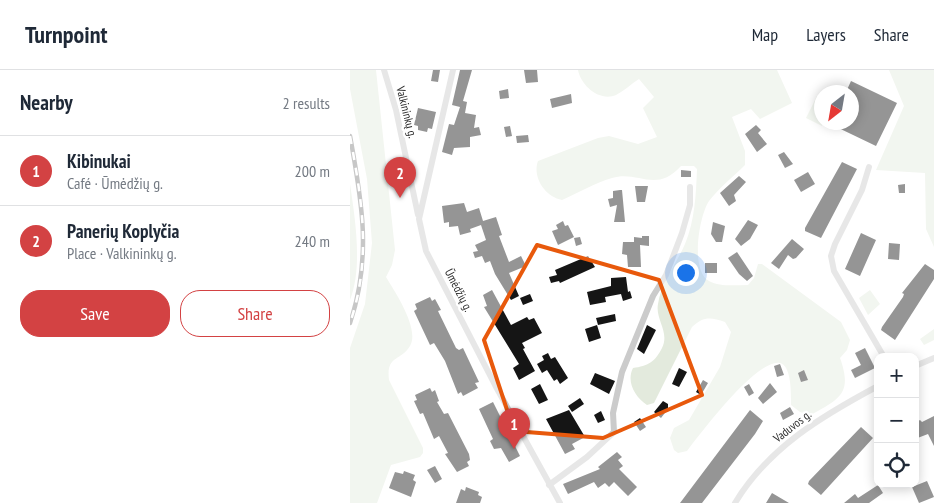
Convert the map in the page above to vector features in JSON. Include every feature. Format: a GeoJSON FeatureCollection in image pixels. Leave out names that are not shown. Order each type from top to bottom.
{"type":"FeatureCollection","features":[{"type":"Feature","properties":{"kind":"street","name":"Valkininkų g."},"geometry":{"type":"LineString","coordinates":[[384,70],[396,110],[419,219]]}},
{"type":"Feature","properties":{"kind":"street","name":"Ūmėdžių g."},"geometry":{"type":"LineString","coordinates":[[453,70],[419,219],[426,251],[560,503]]}},
{"type":"Feature","properties":{"kind":"street"},"geometry":{"type":"LineString","coordinates":[[869,167],[862,190],[831,256],[834,271],[882,353]]}},
{"type":"Feature","properties":{"kind":"street"},"geometry":{"type":"LineString","coordinates":[[549,485],[587,457],[614,432],[613,413],[622,372],[653,296],[666,275],[682,233],[690,205],[690,187]]}},
{"type":"Feature","properties":{"kind":"street"},"geometry":{"type":"LineString","coordinates":[[919,364],[934,358]]}},
{"type":"Feature","properties":{"kind":"street","name":"Vaduvos g."},"geometry":{"type":"LineString","coordinates":[[735,503],[759,471],[787,442],[817,420],[874,388]]}},
{"type":"Feature","properties":{"kind":"highlighted area"},"geometry":{"type":"Polygon","coordinates":[[[537,245],[659,280],[702,395],[603,438],[514,431],[484,340],[537,245]]]}},
{"type":"Feature","properties":{"kind":"shaded area"},"geometry":{"type":"Polygon","coordinates":[[[350,70],[376,70],[395,250],[392,265],[386,277],[405,311],[412,330],[410,346],[390,366],[389,380],[423,448],[423,453],[420,457],[391,465],[377,503],[350,503],[350,348],[365,304],[372,243],[367,179],[350,89],[350,70]]]}},
{"type":"Feature","properties":{"kind":"shaded area"},"geometry":{"type":"Polygon","coordinates":[[[578,70],[777,70],[792,103],[760,119],[751,109],[732,117],[745,151],[745,165],[717,191],[705,208],[698,243],[698,255],[703,275],[709,281],[718,284],[748,285],[754,278],[758,264],[762,264],[841,322],[850,340],[847,350],[840,358],[845,380],[844,388],[836,399],[811,415],[800,412],[791,405],[790,381],[787,369],[780,363],[770,365],[744,384],[687,451],[678,453],[674,450],[670,438],[674,428],[689,420],[720,367],[731,332],[725,322],[715,319],[704,319],[692,327],[654,403],[647,405],[635,393],[631,384],[631,373],[633,368],[643,366],[654,360],[664,342],[658,315],[658,304],[662,288],[682,251],[691,226],[697,169],[694,166],[681,166],[663,179],[655,180],[621,176],[612,178],[562,200],[545,191],[538,180],[538,161],[598,138],[609,136],[638,144],[657,137],[643,108],[654,97],[639,79],[622,92],[610,97],[598,94],[587,87],[578,70]]]}},
{"type":"Feature","properties":{"kind":"shaded area"},"geometry":{"type":"Polygon","coordinates":[[[889,70],[934,70],[934,247],[926,229],[925,173],[876,170],[904,106],[889,70]]]}},
{"type":"Feature","properties":{"kind":"shaded area"},"geometry":{"type":"Polygon","coordinates":[[[814,102],[814,122],[806,118],[814,102]]]}},
{"type":"Feature","properties":{"kind":"shaded area"},"geometry":{"type":"Polygon","coordinates":[[[350,184],[356,227],[357,258],[354,287],[350,300],[350,184]]]}},
{"type":"Feature","properties":{"kind":"shaded area"},"geometry":{"type":"Polygon","coordinates":[[[870,290],[880,304],[868,315],[859,298],[870,290]]]}},
{"type":"Feature","properties":{"kind":"shaded area"},"geometry":{"type":"Polygon","coordinates":[[[934,329],[934,340],[924,345],[920,339],[934,329]]]}},
{"type":"Feature","properties":{"kind":"building"},"geometry":{"type":"Polygon","coordinates":[[[433,70],[440,70],[438,82],[431,81],[433,70]]]}},
{"type":"Feature","properties":{"kind":"building"},"geometry":{"type":"Polygon","coordinates":[[[460,70],[472,70],[463,101],[467,102],[465,113],[476,115],[474,128],[479,127],[481,135],[470,137],[470,147],[454,148],[452,155],[442,152],[449,124],[454,125],[460,107],[452,105],[460,70]]]}},
{"type":"Feature","properties":{"kind":"building"},"geometry":{"type":"Polygon","coordinates":[[[524,70],[537,70],[538,82],[526,83],[524,70]]]}},
{"type":"Feature","properties":{"kind":"building"},"geometry":{"type":"Polygon","coordinates":[[[851,81],[897,103],[876,146],[843,130],[859,130],[859,85],[849,85],[851,81]]]}},
{"type":"Feature","properties":{"kind":"building"},"geometry":{"type":"Polygon","coordinates":[[[508,89],[509,98],[500,99],[499,91],[508,89]]]}},
{"type":"Feature","properties":{"kind":"building"},"geometry":{"type":"Polygon","coordinates":[[[571,94],[572,103],[552,108],[550,99],[571,94]]]}},
{"type":"Feature","properties":{"kind":"building"},"geometry":{"type":"Polygon","coordinates":[[[418,108],[436,112],[432,129],[428,128],[427,132],[418,130],[418,126],[414,125],[418,108]]]}},
{"type":"Feature","properties":{"kind":"building"},"geometry":{"type":"Polygon","coordinates":[[[756,125],[761,130],[758,133],[767,144],[757,152],[745,134],[756,125]]]}},
{"type":"Feature","properties":{"kind":"building"},"geometry":{"type":"Polygon","coordinates":[[[510,126],[512,136],[506,137],[504,127],[510,126]]]}},
{"type":"Feature","properties":{"kind":"building"},"geometry":{"type":"Polygon","coordinates":[[[528,135],[529,142],[517,143],[516,136],[528,135]]]}},
{"type":"Feature","properties":{"kind":"building"},"geometry":{"type":"Polygon","coordinates":[[[784,152],[793,164],[785,168],[778,155],[784,152]]]}},
{"type":"Feature","properties":{"kind":"building"},"geometry":{"type":"Polygon","coordinates":[[[842,162],[857,169],[821,238],[805,231],[805,228],[842,162]]]}},
{"type":"Feature","properties":{"kind":"building"},"geometry":{"type":"Polygon","coordinates":[[[681,170],[691,171],[691,177],[681,177],[681,170]]]}},
{"type":"Feature","properties":{"kind":"building"},"geometry":{"type":"Polygon","coordinates":[[[808,172],[815,184],[801,192],[794,180],[808,172]]]}},
{"type":"Feature","properties":{"kind":"building"},"geometry":{"type":"Polygon","coordinates":[[[739,176],[746,182],[734,195],[736,201],[729,206],[720,193],[739,176]]]}},
{"type":"Feature","properties":{"kind":"building"},"geometry":{"type":"Polygon","coordinates":[[[905,184],[905,193],[899,193],[898,185],[905,184]]]}},
{"type":"Feature","properties":{"kind":"building"},"geometry":{"type":"Polygon","coordinates":[[[635,186],[648,186],[645,202],[637,202],[635,186]]]}},
{"type":"Feature","properties":{"kind":"building"},"geometry":{"type":"Polygon","coordinates":[[[622,190],[625,222],[614,222],[617,205],[610,207],[608,199],[613,198],[613,191],[622,190]]]}},
{"type":"Feature","properties":{"kind":"building"},"geometry":{"type":"Polygon","coordinates":[[[464,203],[467,212],[479,208],[483,221],[496,217],[502,235],[499,236],[509,262],[521,256],[526,266],[509,273],[519,296],[511,300],[495,274],[490,261],[485,263],[482,256],[475,258],[473,252],[478,251],[475,245],[486,240],[481,225],[470,229],[471,232],[460,235],[458,226],[449,227],[449,222],[444,223],[442,206],[464,203]]]}},
{"type":"Feature","properties":{"kind":"building"},"geometry":{"type":"Polygon","coordinates":[[[748,220],[758,225],[750,239],[741,246],[735,239],[748,220]]]}},
{"type":"Feature","properties":{"kind":"building"},"geometry":{"type":"Polygon","coordinates":[[[563,221],[565,226],[568,225],[574,237],[558,245],[552,231],[558,229],[556,225],[563,221]]]}},
{"type":"Feature","properties":{"kind":"building"},"geometry":{"type":"Polygon","coordinates":[[[713,222],[725,226],[722,242],[716,242],[711,234],[713,222]]]}},
{"type":"Feature","properties":{"kind":"building"},"geometry":{"type":"Polygon","coordinates":[[[861,233],[876,240],[860,276],[845,269],[861,233]]]}},
{"type":"Feature","properties":{"kind":"building"},"geometry":{"type":"Polygon","coordinates":[[[642,236],[649,236],[649,246],[640,245],[641,267],[628,267],[627,255],[622,254],[623,242],[634,242],[634,237],[642,238],[642,236]]]}},
{"type":"Feature","properties":{"kind":"building"},"geometry":{"type":"Polygon","coordinates":[[[580,237],[582,244],[576,246],[574,238],[580,237]]]}},
{"type":"Feature","properties":{"kind":"building"},"geometry":{"type":"Polygon","coordinates":[[[792,239],[804,249],[796,258],[793,259],[788,255],[779,269],[771,263],[792,239]]]}},
{"type":"Feature","properties":{"kind":"building"},"geometry":{"type":"Polygon","coordinates":[[[889,243],[900,244],[899,260],[888,259],[889,243]]]}},
{"type":"Feature","properties":{"kind":"building"},"geometry":{"type":"Polygon","coordinates":[[[737,252],[753,276],[747,281],[739,274],[728,258],[737,252]]]}},
{"type":"Feature","properties":{"kind":"building"},"geometry":{"type":"Polygon","coordinates":[[[588,256],[595,267],[560,283],[559,281],[551,283],[549,277],[557,275],[555,270],[588,256]]]}},
{"type":"Feature","properties":{"kind":"building"},"geometry":{"type":"Polygon","coordinates":[[[705,263],[717,263],[717,273],[705,273],[705,263]]]}},
{"type":"Feature","properties":{"kind":"building"},"geometry":{"type":"Polygon","coordinates":[[[925,264],[934,270],[934,279],[895,340],[881,330],[882,327],[903,297],[904,294],[902,293],[925,264]]]}},
{"type":"Feature","properties":{"kind":"building"},"geometry":{"type":"Polygon","coordinates":[[[626,277],[628,292],[630,291],[632,298],[623,301],[621,294],[605,297],[606,302],[590,305],[587,292],[611,286],[611,278],[626,277]]]}},
{"type":"Feature","properties":{"kind":"building"},"geometry":{"type":"Polygon","coordinates":[[[492,290],[511,325],[527,317],[529,320],[534,318],[542,333],[522,343],[525,348],[523,349],[535,371],[519,380],[513,368],[519,364],[484,307],[487,306],[483,295],[492,290]]]}},
{"type":"Feature","properties":{"kind":"building"},"geometry":{"type":"Polygon","coordinates":[[[530,294],[533,301],[523,305],[520,298],[530,294]]]}},
{"type":"Feature","properties":{"kind":"building"},"geometry":{"type":"Polygon","coordinates":[[[430,297],[432,301],[435,299],[441,310],[438,311],[456,348],[459,350],[463,348],[479,382],[475,383],[478,388],[463,396],[461,392],[458,394],[445,361],[434,343],[430,345],[414,311],[417,309],[415,304],[430,297]]]}},
{"type":"Feature","properties":{"kind":"building"},"geometry":{"type":"Polygon","coordinates":[[[615,314],[616,321],[598,325],[596,318],[615,314]]]}},
{"type":"Feature","properties":{"kind":"building"},"geometry":{"type":"Polygon","coordinates":[[[597,325],[601,338],[589,342],[585,329],[597,325]]]}},
{"type":"Feature","properties":{"kind":"building"},"geometry":{"type":"Polygon","coordinates":[[[647,325],[656,330],[644,354],[637,349],[647,325]]]}},
{"type":"Feature","properties":{"kind":"building"},"geometry":{"type":"Polygon","coordinates":[[[865,348],[874,368],[855,378],[851,370],[861,365],[855,353],[865,348]]]}},
{"type":"Feature","properties":{"kind":"building"},"geometry":{"type":"Polygon","coordinates":[[[548,353],[551,359],[555,357],[568,378],[560,384],[557,379],[554,381],[547,370],[542,373],[537,364],[544,360],[542,356],[548,353]]]}},
{"type":"Feature","properties":{"kind":"building"},"geometry":{"type":"Polygon","coordinates":[[[780,364],[784,375],[777,377],[774,366],[780,364]]]}},
{"type":"Feature","properties":{"kind":"building"},"geometry":{"type":"Polygon","coordinates":[[[679,368],[687,372],[679,387],[672,384],[679,368]]]}},
{"type":"Feature","properties":{"kind":"building"},"geometry":{"type":"Polygon","coordinates":[[[804,370],[808,380],[801,382],[798,373],[804,370]]]}},
{"type":"Feature","properties":{"kind":"building"},"geometry":{"type":"Polygon","coordinates":[[[595,373],[615,381],[609,394],[590,384],[595,373]]]}},
{"type":"Feature","properties":{"kind":"building"},"geometry":{"type":"Polygon","coordinates":[[[703,380],[708,383],[701,395],[696,392],[703,380]]]}},
{"type":"Feature","properties":{"kind":"building"},"geometry":{"type":"Polygon","coordinates":[[[770,383],[777,392],[763,404],[758,398],[770,383]]]}},
{"type":"Feature","properties":{"kind":"building"},"geometry":{"type":"Polygon","coordinates":[[[540,384],[548,400],[539,404],[531,389],[540,384]]]}},
{"type":"Feature","properties":{"kind":"building"},"geometry":{"type":"Polygon","coordinates":[[[749,384],[754,393],[749,396],[744,387],[749,384]]]}},
{"type":"Feature","properties":{"kind":"building"},"geometry":{"type":"Polygon","coordinates":[[[430,388],[432,392],[435,390],[439,401],[437,402],[444,414],[448,413],[469,454],[470,460],[467,462],[469,466],[457,472],[445,454],[448,453],[439,436],[434,439],[423,413],[420,414],[414,401],[417,400],[415,395],[430,388]]]}},
{"type":"Feature","properties":{"kind":"building"},"geometry":{"type":"Polygon","coordinates":[[[580,398],[584,404],[572,412],[568,406],[580,398]]]}},
{"type":"Feature","properties":{"kind":"building"},"geometry":{"type":"Polygon","coordinates":[[[663,401],[668,404],[668,409],[661,418],[654,412],[663,401]]]}},
{"type":"Feature","properties":{"kind":"building"},"geometry":{"type":"Polygon","coordinates":[[[493,402],[520,456],[509,462],[501,448],[494,449],[490,441],[493,439],[479,409],[493,402]]]}},
{"type":"Feature","properties":{"kind":"building"},"geometry":{"type":"Polygon","coordinates":[[[790,407],[794,414],[783,420],[780,413],[790,407]]]}},
{"type":"Feature","properties":{"kind":"building"},"geometry":{"type":"Polygon","coordinates":[[[569,410],[585,437],[572,444],[575,449],[565,454],[546,419],[569,410]]]}},
{"type":"Feature","properties":{"kind":"building"},"geometry":{"type":"Polygon","coordinates":[[[750,410],[763,421],[755,434],[702,503],[680,503],[750,410]]]}},
{"type":"Feature","properties":{"kind":"building"},"geometry":{"type":"Polygon","coordinates":[[[601,411],[605,420],[598,423],[594,415],[601,411]]]}},
{"type":"Feature","properties":{"kind":"building"},"geometry":{"type":"Polygon","coordinates":[[[934,416],[934,446],[928,434],[919,437],[919,421],[922,422],[934,416]]]}},
{"type":"Feature","properties":{"kind":"building"},"geometry":{"type":"Polygon","coordinates":[[[640,418],[646,427],[640,431],[634,422],[640,418]]]}},
{"type":"Feature","properties":{"kind":"building"},"geometry":{"type":"Polygon","coordinates":[[[861,427],[873,438],[821,495],[808,484],[809,481],[861,427]]]}},
{"type":"Feature","properties":{"kind":"building"},"geometry":{"type":"Polygon","coordinates":[[[617,452],[622,457],[618,460],[623,466],[619,469],[637,487],[628,496],[614,482],[609,487],[605,483],[598,488],[594,482],[568,494],[563,484],[600,469],[598,467],[617,452]]]}},
{"type":"Feature","properties":{"kind":"building"},"geometry":{"type":"Polygon","coordinates":[[[435,466],[442,479],[435,483],[427,470],[435,466]]]}},
{"type":"Feature","properties":{"kind":"building"},"geometry":{"type":"Polygon","coordinates":[[[404,471],[415,475],[413,480],[416,482],[411,497],[389,488],[395,472],[403,474],[404,471]]]}},
{"type":"Feature","properties":{"kind":"building"},"geometry":{"type":"Polygon","coordinates":[[[927,481],[934,497],[919,503],[912,488],[919,488],[919,484],[927,481]]]}},
{"type":"Feature","properties":{"kind":"building"},"geometry":{"type":"Polygon","coordinates":[[[466,487],[479,492],[478,495],[482,497],[480,503],[456,503],[461,489],[465,491],[466,487]]]}},
{"type":"Feature","properties":{"kind":"building"},"geometry":{"type":"Polygon","coordinates":[[[874,488],[880,488],[883,493],[869,503],[844,503],[855,494],[858,498],[874,488]]]}},
{"type":"Feature","properties":{"kind":"building"},"geometry":{"type":"Polygon","coordinates":[[[772,493],[789,503],[766,503],[772,493]]]}},
{"type":"Feature","properties":{"kind":"railway"},"geometry":{"type":"LineString","coordinates":[[350,136],[363,230],[361,276],[350,323]]}},
{"type":"Feature","properties":{"kind":"place","name":"Panerių Koplyčia"},"geometry":{"type":"Point","coordinates":[400,198]}},
{"type":"Feature","properties":{"kind":"place","name":"Kibinukai"},"geometry":{"type":"Point","coordinates":[514,449]}}]}
